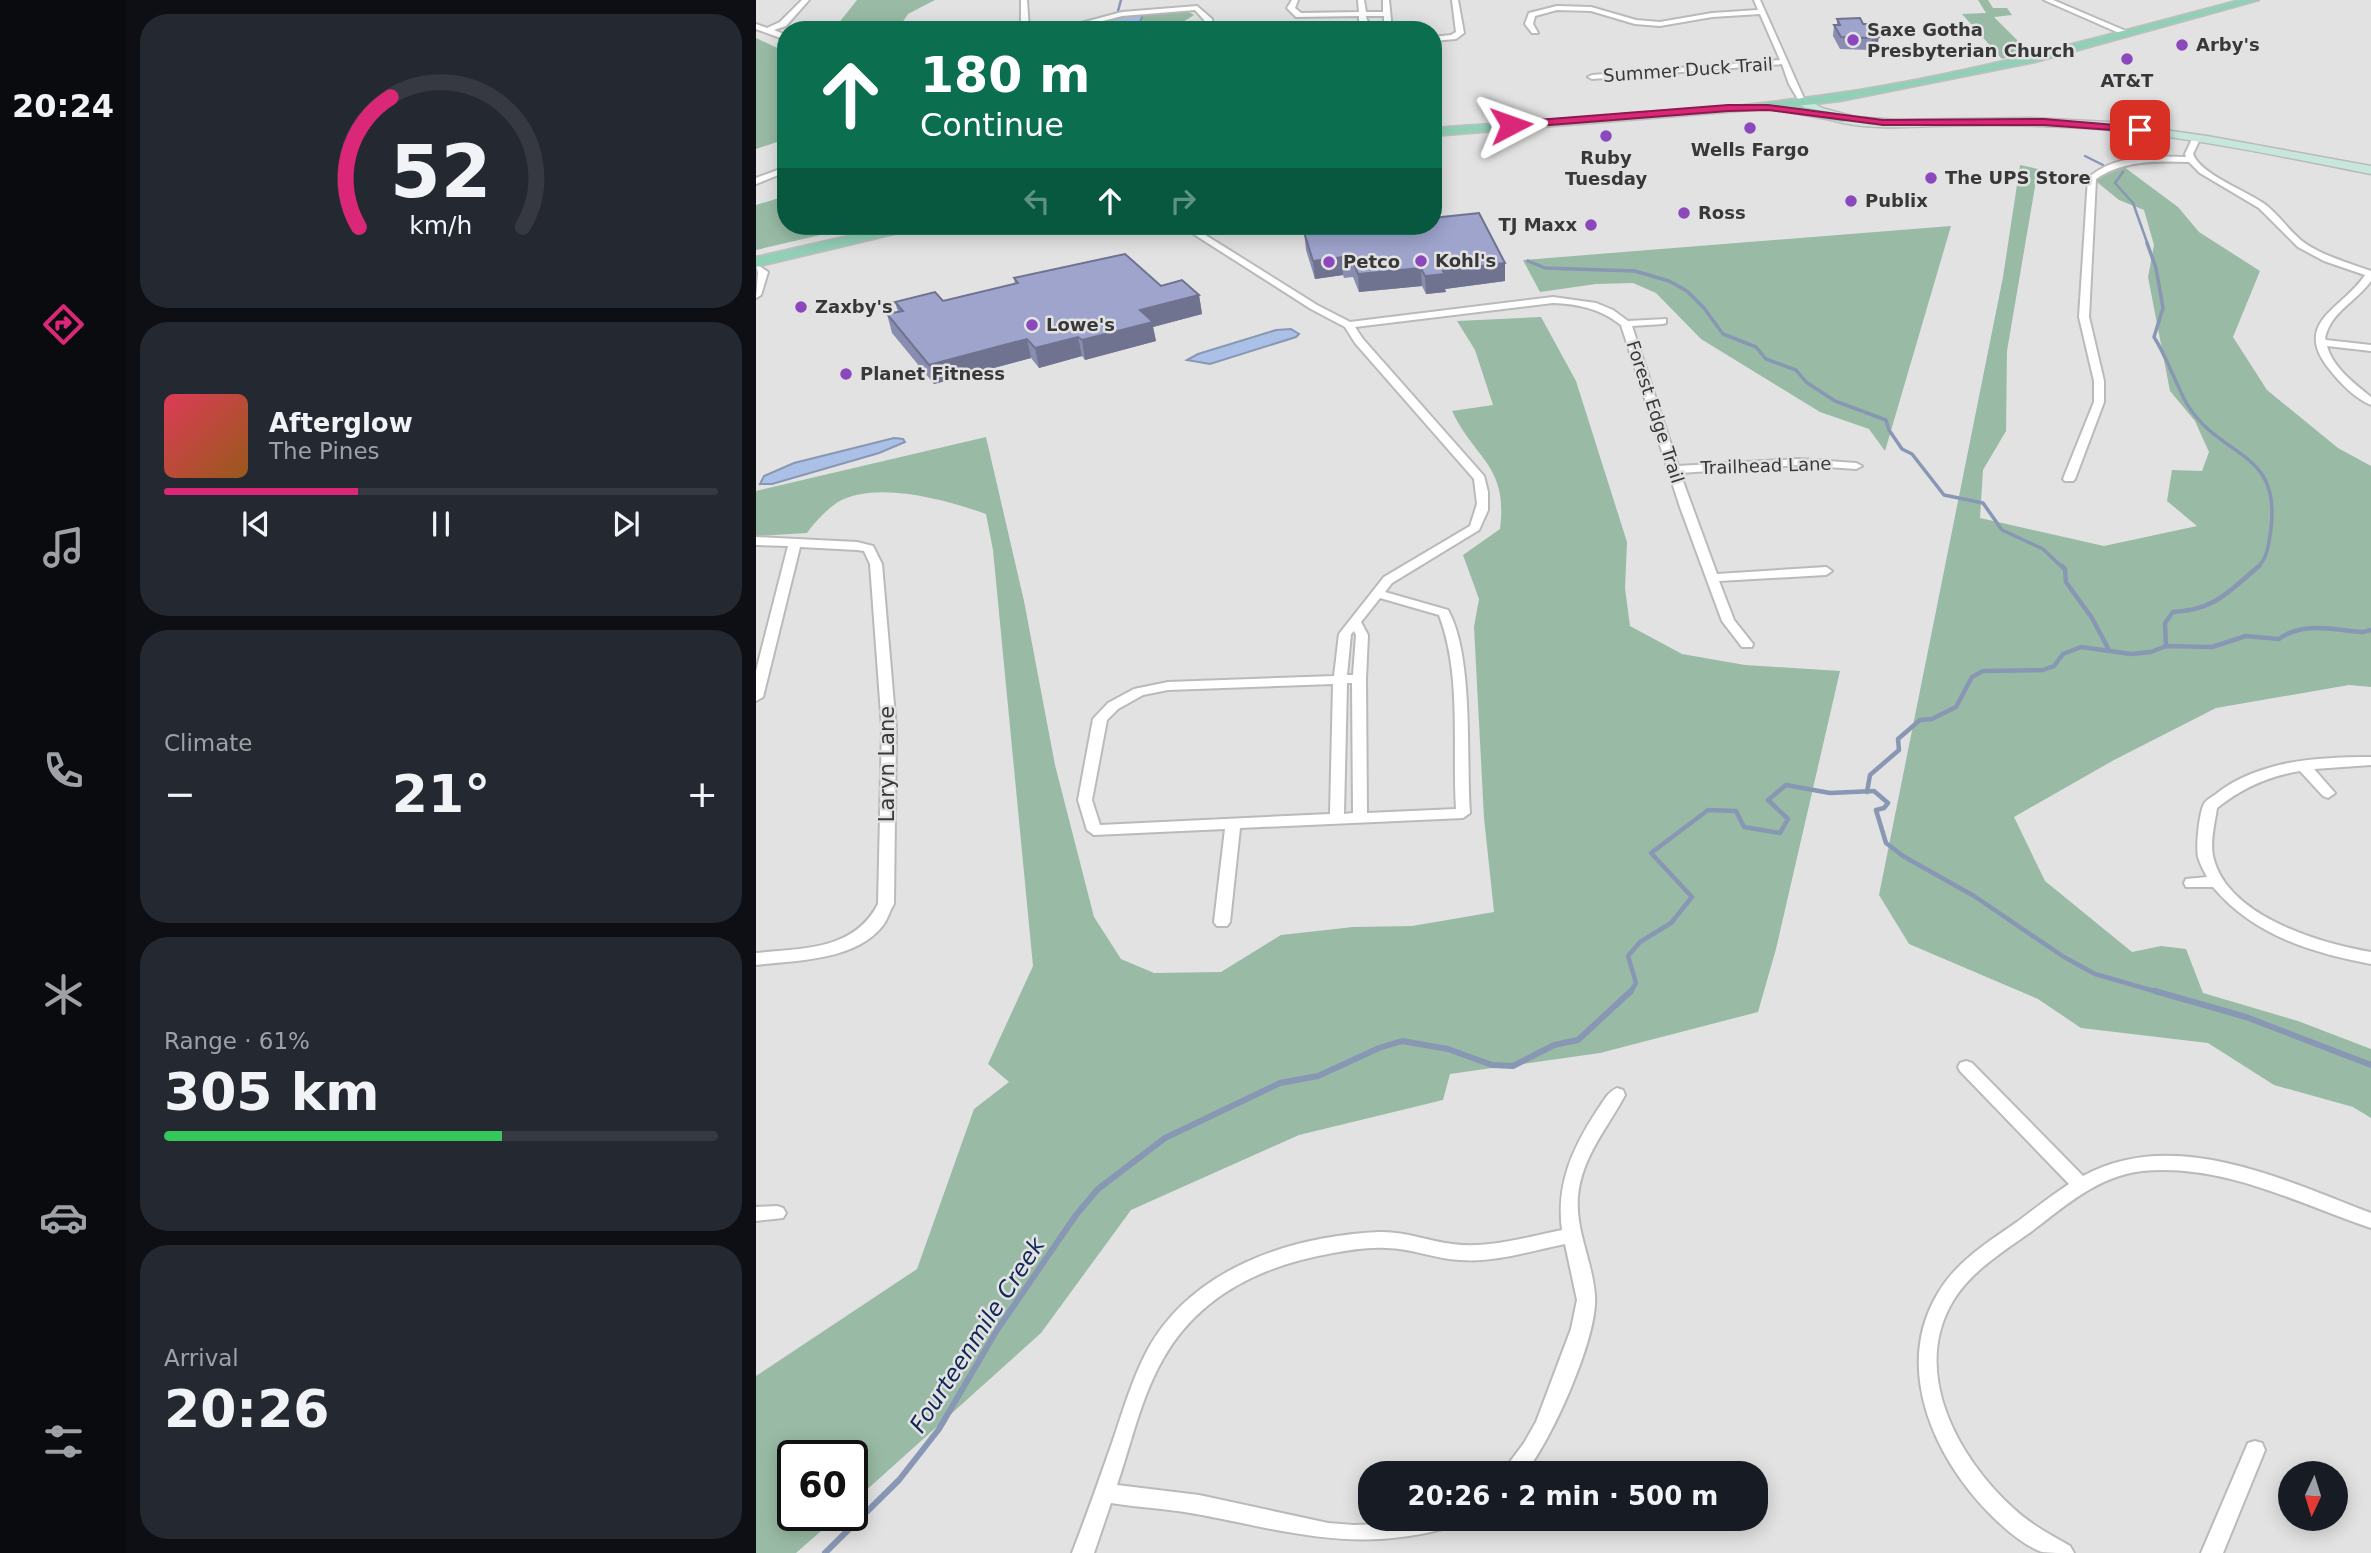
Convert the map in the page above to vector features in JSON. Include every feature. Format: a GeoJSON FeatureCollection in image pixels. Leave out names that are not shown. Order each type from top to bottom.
{"type":"FeatureCollection","features":[{"type":"Feature","properties":{"kind":"main road"},"geometry":{"type":"LineString","coordinates":[[1442,131],[1732,108],[1857,94],[1998,67],[2253,0]]}},
{"type":"Feature","properties":{"kind":"main road"},"geometry":{"type":"LineString","coordinates":[[1846,118],[1836,104],[1857,94]]}},
{"type":"Feature","properties":{"kind":"main road"},"geometry":{"type":"LineString","coordinates":[[1732,108],[1788,108],[1846,118]]}},
{"type":"Feature","properties":{"kind":"main road"},"geometry":{"type":"LineString","coordinates":[[756,264],[874,235]]}},
{"type":"Feature","properties":{"kind":"street"},"geometry":{"type":"LineString","coordinates":[[786,21],[806,0]]}},
{"type":"Feature","properties":{"kind":"street"},"geometry":{"type":"LineString","coordinates":[[1023,21],[1026,11],[1024,0]]}},
{"type":"Feature","properties":{"kind":"street"},"geometry":{"type":"LineString","coordinates":[[1295,0],[1292,11],[1299,15],[1388,14]]}},
{"type":"Feature","properties":{"kind":"street"},"geometry":{"type":"LineString","coordinates":[[1361,0],[1363,21]]}},
{"type":"Feature","properties":{"kind":"street"},"geometry":{"type":"LineString","coordinates":[[1387,0],[1388,21]]}},
{"type":"Feature","properties":{"kind":"street"},"geometry":{"type":"LineString","coordinates":[[1442,38],[1460,33],[1455,0]]}},
{"type":"Feature","properties":{"kind":"street"},"geometry":{"type":"LineString","coordinates":[[1756,0],[1794,82],[1818,111],[1846,118],[1897,123],[2080,123],[2196,139],[2371,170]]}},
{"type":"Feature","properties":{"kind":"street"},"geometry":{"type":"LineString","coordinates":[[2047,0],[2134,32]]}},
{"type":"Feature","properties":{"kind":"street"},"geometry":{"type":"LineString","coordinates":[[1094,21],[1122,14],[1195,4],[1208,21]]}},
{"type":"Feature","properties":{"kind":"street"},"geometry":{"type":"LineString","coordinates":[[1713,7],[1724,14]]}},
{"type":"Feature","properties":{"kind":"street"},"geometry":{"type":"LineString","coordinates":[[1535,31],[1529,24],[1532,15],[1557,8],[1602,11],[1635,22],[1660,24],[1724,14],[1763,12]]}},
{"type":"Feature","properties":{"kind":"street"},"geometry":{"type":"LineString","coordinates":[[756,26],[777,34]]}},
{"type":"Feature","properties":{"kind":"street"},"geometry":{"type":"LineString","coordinates":[[766,30],[777,26]]}},
{"type":"Feature","properties":{"kind":"street","name":"Summer Duck Trail"},"geometry":{"type":"LineString","coordinates":[[1592,77],[1785,62]]}},
{"type":"Feature","properties":{"kind":"street"},"geometry":{"type":"LineString","coordinates":[[2196,139],[2189,150],[2191,160],[2208,174],[2262,206],[2297,241],[2313,252],[2371,274],[2354,296],[2328,317],[2320,342],[2329,363],[2371,402]]}},
{"type":"Feature","properties":{"kind":"street"},"geometry":{"type":"LineString","coordinates":[[2070,479],[2099,402],[2099,381],[2084,317],[2092,178],[2111,166],[2126,163],[2191,160]]}},
{"type":"Feature","properties":{"kind":"street"},"geometry":{"type":"LineString","coordinates":[[756,181],[777,173]]}},
{"type":"Feature","properties":{"kind":"street"},"geometry":{"type":"LineString","coordinates":[[1199,235],[1349,326],[1359,341],[1480,478],[1485,501],[1482,516],[1475,528],[1388,580],[1345,634],[1340,681],[1337,820]]}},
{"type":"Feature","properties":{"kind":"street"},"geometry":{"type":"LineString","coordinates":[[756,264],[763,272],[756,295]]}},
{"type":"Feature","properties":{"kind":"street","name":"Forest Edge Trail"},"geometry":{"type":"LineString","coordinates":[[1349,326],[1553,300],[1584,303],[1601,308],[1626,324],[1686,506],[1728,621],[1747,644]]}},
{"type":"Feature","properties":{"kind":"street"},"geometry":{"type":"LineString","coordinates":[[1626,324],[1663,321]]}},
{"type":"Feature","properties":{"kind":"street"},"geometry":{"type":"LineString","coordinates":[[2320,342],[2371,348]]}},
{"type":"Feature","properties":{"kind":"street","name":"Trailhead Lane"},"geometry":{"type":"LineString","coordinates":[[1675,470],[1799,462],[1856,466]]}},
{"type":"Feature","properties":{"kind":"street","name":"Laryn Lane"},"geometry":{"type":"LineString","coordinates":[[756,541],[865,548],[874,556],[889,728],[886,904],[881,918],[873,930],[854,942],[836,948],[756,959]]}},
{"type":"Feature","properties":{"kind":"street"},"geometry":{"type":"LineString","coordinates":[[756,697],[795,542]]}},
{"type":"Feature","properties":{"kind":"street"},"geometry":{"type":"LineString","coordinates":[[1714,578],[1826,571]]}},
{"type":"Feature","properties":{"kind":"street"},"geometry":{"type":"LineString","coordinates":[[1359,679],[1168,686],[1139,692],[1113,706],[1100,719],[1085,800],[1094,830],[1463,813],[1458,694],[1450,624],[1444,613],[1377,593]]}},
{"type":"Feature","properties":{"kind":"street"},"geometry":{"type":"LineString","coordinates":[[1354,623],[1362,635],[1359,679],[1360,818]]}},
{"type":"Feature","properties":{"kind":"street"},"geometry":{"type":"LineString","coordinates":[[2371,761],[2304,766],[2241,783],[2210,806],[2206,858],[2216,882],[2233,899],[2286,934],[2320,948],[2371,958]]}},
{"type":"Feature","properties":{"kind":"street"},"geometry":{"type":"LineString","coordinates":[[2304,766],[2328,793]]}},
{"type":"Feature","properties":{"kind":"street"},"geometry":{"type":"LineString","coordinates":[[1222,922],[1233,823]]}},
{"type":"Feature","properties":{"kind":"street"},"geometry":{"type":"LineString","coordinates":[[2191,883],[2216,882]]}},
{"type":"Feature","properties":{"kind":"street"},"geometry":{"type":"LineString","coordinates":[[1966,1067],[2081,1185]]}},
{"type":"Feature","properties":{"kind":"street"},"geometry":{"type":"LineString","coordinates":[[1521,1461],[1538,1440],[1581,1326],[1586,1301],[1572,1235],[1569,1189],[1574,1166],[1585,1142],[1617,1095]]}},
{"type":"Feature","properties":{"kind":"street"},"geometry":{"type":"LineString","coordinates":[[2063,1553],[2007,1517],[1962,1467],[1944,1435],[1933,1406],[1928,1346],[1934,1321],[1955,1284],[1977,1261],[2081,1185],[2115,1169],[2139,1165],[2162,1163],[2204,1166],[2262,1181],[2371,1221]]}},
{"type":"Feature","properties":{"kind":"street"},"geometry":{"type":"LineString","coordinates":[[756,1214],[776,1213]]}},
{"type":"Feature","properties":{"kind":"street"},"geometry":{"type":"LineString","coordinates":[[1083,1553],[1140,1387],[1156,1352],[1192,1307],[1233,1276],[1279,1256],[1314,1248],[1381,1240],[1462,1253],[1487,1252],[1572,1235]]}},
{"type":"Feature","properties":{"kind":"street"},"geometry":{"type":"LineString","coordinates":[[2212,1553],[2255,1450]]}},
{"type":"Feature","properties":{"kind":"street"},"geometry":{"type":"LineString","coordinates":[[1105,1493],[1211,1506],[1317,1536],[1338,1539],[1359,1540],[1413,1531]]}},
{"type":"Feature","properties":{"kind":"green space"},"geometry":{"type":"Polygon","coordinates":[[[857,0],[935,0],[908,14],[903,21],[840,21],[857,0]]]}},
{"type":"Feature","properties":{"kind":"green space"},"geometry":{"type":"Polygon","coordinates":[[[1978,0],[1988,0],[1993,8],[2007,8],[2012,15],[1994,17],[2029,52],[2002,59],[1962,14],[1986,13],[1978,0]]]}},
{"type":"Feature","properties":{"kind":"green space"},"geometry":{"type":"Polygon","coordinates":[[[1187,11],[1194,15],[1184,21],[1140,21],[1143,15],[1187,11]]]}},
{"type":"Feature","properties":{"kind":"green space"},"geometry":{"type":"Polygon","coordinates":[[[756,38],[777,48],[777,142],[756,149],[756,38]]]}},
{"type":"Feature","properties":{"kind":"green space"},"geometry":{"type":"Polygon","coordinates":[[[2120,164],[2178,207],[2199,232],[2260,271],[2233,337],[2267,390],[2338,448],[2371,466],[2371,687],[2349,685],[2216,708],[2114,760],[2014,817],[2045,881],[2132,952],[2161,946],[2186,949],[2203,993],[2298,1021],[2371,1049],[2371,1118],[2353,1107],[2274,1085],[2208,1043],[2081,1028],[2038,999],[1909,944],[1879,895],[2003,277],[2020,165],[2038,169],[2007,351],[2006,431],[1983,470],[1980,518],[2104,546],[2197,526],[2167,501],[2172,470],[2202,471],[2209,452],[2195,421],[2170,391],[2148,277],[2154,245],[2144,210],[2119,200],[2092,178],[2120,164]]]}},
{"type":"Feature","properties":{"kind":"green space"},"geometry":{"type":"Polygon","coordinates":[[[777,199],[777,235],[820,235],[756,250],[756,205],[777,199]]]}},
{"type":"Feature","properties":{"kind":"green space"},"geometry":{"type":"Polygon","coordinates":[[[1951,226],[1885,451],[1869,429],[1820,412],[1701,339],[1656,293],[1633,283],[1596,284],[1540,292],[1523,260],[1951,226]]]}},
{"type":"Feature","properties":{"kind":"green space"},"geometry":{"type":"Polygon","coordinates":[[[1541,317],[1576,381],[1627,542],[1625,588],[1630,626],[1682,654],[1745,665],[1840,671],[1776,949],[1758,1012],[1600,1053],[1450,1074],[1443,1100],[1299,1135],[1131,1210],[1041,1333],[868,1489],[868,1440],[777,1440],[777,1531],[821,1531],[796,1553],[756,1553],[756,1376],[917,1269],[974,1109],[1009,1082],[988,1064],[1033,966],[993,550],[986,514],[912,494],[872,493],[838,502],[821,516],[807,533],[756,536],[756,491],[986,437],[1024,601],[1055,765],[1094,917],[1121,959],[1154,973],[1221,972],[1281,935],[1353,927],[1412,926],[1494,912],[1484,818],[1474,627],[1479,599],[1463,555],[1500,529],[1501,508],[1495,477],[1452,411],[1493,405],[1475,350],[1457,321],[1541,317]]]}},
{"type":"Feature","properties":{"kind":"water"},"geometry":{"type":"Polygon","coordinates":[[[1143,15],[1140,21],[1105,21],[1143,15]]]}},
{"type":"Feature","properties":{"kind":"water"},"geometry":{"type":"Polygon","coordinates":[[[1291,329],[1299,334],[1296,337],[1210,364],[1187,360],[1198,354],[1276,330],[1291,329]]]}},
{"type":"Feature","properties":{"kind":"water"},"geometry":{"type":"Polygon","coordinates":[[[894,438],[903,439],[905,442],[879,453],[772,484],[760,484],[764,476],[794,463],[894,438]]]}},
{"type":"Feature","properties":{"kind":"building"},"geometry":{"type":"Polygon","coordinates":[[[1860,18],[1863,24],[1871,24],[1879,37],[1841,37],[1834,25],[1840,25],[1837,19],[1860,18]]]}},
{"type":"Feature","properties":{"kind":"building","name":"Kohl's"},"geometry":{"type":"Polygon","coordinates":[[[1479,213],[1505,263],[1425,276],[1421,268],[1358,274],[1352,259],[1343,260],[1342,257],[1313,261],[1305,235],[1442,235],[1442,217],[1479,213]]]}},
{"type":"Feature","properties":{"kind":"building","name":"Lowe's"},"geometry":{"type":"Polygon","coordinates":[[[1125,254],[1161,286],[1182,280],[1199,295],[1140,310],[1153,322],[1082,340],[1078,337],[1035,348],[1027,339],[929,365],[887,314],[903,311],[895,302],[935,292],[943,301],[1018,283],[1014,278],[1125,254]]]}},
{"type":"Feature","properties":{"kind":"waterway"},"geometry":{"type":"LineString","coordinates":[[1118,11],[1121,0]]}},
{"type":"Feature","properties":{"kind":"waterway"},"geometry":{"type":"LineString","coordinates":[[2085,156],[2103,165]]}},
{"type":"Feature","properties":{"kind":"waterway"},"geometry":{"type":"LineString","coordinates":[[2123,172],[2115,183],[2133,203],[2148,245]]}},
{"type":"Feature","properties":{"kind":"waterway"},"geometry":{"type":"LineString","coordinates":[[2147,243],[2156,268],[2163,308],[2154,337],[2183,396],[2200,422],[2245,457],[2258,469],[2267,483],[2272,502],[2271,528],[2266,555],[2259,566]]}},
{"type":"Feature","properties":{"kind":"waterway"},"geometry":{"type":"LineString","coordinates":[[1528,261],[1545,268],[1635,271],[1669,281],[1687,291],[1704,308],[1723,334],[1756,347],[1766,359],[1796,370],[1806,382],[1835,401],[1886,420],[1889,430],[1902,449],[1912,454],[1944,495],[1983,503],[2002,530],[2043,549],[2063,568]]}},
{"type":"Feature","properties":{"kind":"waterway"},"geometry":{"type":"LineString","coordinates":[[2062,566],[2065,569],[2066,582],[2092,618],[2109,650]]}},
{"type":"Feature","properties":{"kind":"waterway"},"geometry":{"type":"LineString","coordinates":[[2166,646],[2165,623],[2173,612],[2200,608],[2220,598],[2259,566]]}},
{"type":"Feature","properties":{"kind":"waterway","name":"Fourteenmile Creek"},"geometry":{"type":"LineString","coordinates":[[2166,646],[2212,647],[2246,636],[2279,639],[2288,633],[2308,628],[2363,632],[2371,630]]}},
{"type":"Feature","properties":{"kind":"waterway","name":"Fourteenmile Creek"},"geometry":{"type":"LineString","coordinates":[[1867,791],[1870,775],[1899,750],[1898,739],[1920,720],[1932,719],[1956,707],[1972,677],[1983,671],[2043,670],[2054,666],[2063,654],[2081,647],[2131,654],[2151,652],[2166,646]]}},
{"type":"Feature","properties":{"kind":"waterway","name":"Fourteenmile Creek"},"geometry":{"type":"LineString","coordinates":[[1630,993],[1636,983],[1628,956],[1640,942],[1671,923],[1692,897],[1651,853],[1708,810],[1736,811],[1744,827],[1780,833],[1788,819],[1768,800],[1786,785],[1830,793],[1867,791]]}},
{"type":"Feature","properties":{"kind":"waterway"},"geometry":{"type":"LineString","coordinates":[[1867,791],[1874,791],[1888,803],[1884,808],[1876,810],[1886,843],[1903,856],[1974,896],[2064,957],[2095,974],[2161,993]]}},
{"type":"Feature","properties":{"kind":"waterway","name":"Fourteenmile Creek"},"geometry":{"type":"LineString","coordinates":[[825,1553],[899,1480],[939,1429],[997,1330],[1076,1215],[1098,1189],[1165,1138],[1280,1083],[1318,1076],[1379,1048],[1402,1041],[1448,1049],[1492,1065],[1513,1066],[1554,1045],[1578,1040],[1631,991]]}},
{"type":"Feature","properties":{"kind":"waterway"},"geometry":{"type":"LineString","coordinates":[[2155,991],[2246,1017],[2371,1065]]}},
{"type":"Feature","properties":{"kind":"place","name":"Saxe Gotha Presbyterian Church"},"geometry":{"type":"Point","coordinates":[1853,40]}},
{"type":"Feature","properties":{"kind":"place","name":"Arby's"},"geometry":{"type":"Point","coordinates":[2182,45]}},
{"type":"Feature","properties":{"kind":"place","name":"AT&T"},"geometry":{"type":"Point","coordinates":[2127,59]}},
{"type":"Feature","properties":{"kind":"place","name":"Wells Fargo"},"geometry":{"type":"Point","coordinates":[1750,128]}},
{"type":"Feature","properties":{"kind":"place","name":"Ruby Tuesday"},"geometry":{"type":"Point","coordinates":[1606,136]}},
{"type":"Feature","properties":{"kind":"place","name":"The UPS Store"},"geometry":{"type":"Point","coordinates":[1931,178]}},
{"type":"Feature","properties":{"kind":"place","name":"Publix"},"geometry":{"type":"Point","coordinates":[1851,201]}},
{"type":"Feature","properties":{"kind":"place","name":"Ross"},"geometry":{"type":"Point","coordinates":[1684,213]}},
{"type":"Feature","properties":{"kind":"place","name":"TJ Maxx"},"geometry":{"type":"Point","coordinates":[1591,225]}},
{"type":"Feature","properties":{"kind":"place","name":"Kohl's"},"geometry":{"type":"Point","coordinates":[1421,261]}},
{"type":"Feature","properties":{"kind":"place","name":"Petco"},"geometry":{"type":"Point","coordinates":[1329,262]}},
{"type":"Feature","properties":{"kind":"place","name":"Zaxby's"},"geometry":{"type":"Point","coordinates":[801,307]}},
{"type":"Feature","properties":{"kind":"place","name":"Lowe's"},"geometry":{"type":"Point","coordinates":[1032,325]}},
{"type":"Feature","properties":{"kind":"place","name":"Planet Fitness"},"geometry":{"type":"Point","coordinates":[846,374]}},
{"type":"Feature","properties":{"kind":"route"},"geometry":{"type":"LineString","coordinates":[[1511,125],[1768,107],[1883,122],[2080,123],[2140,130]]}}]}
